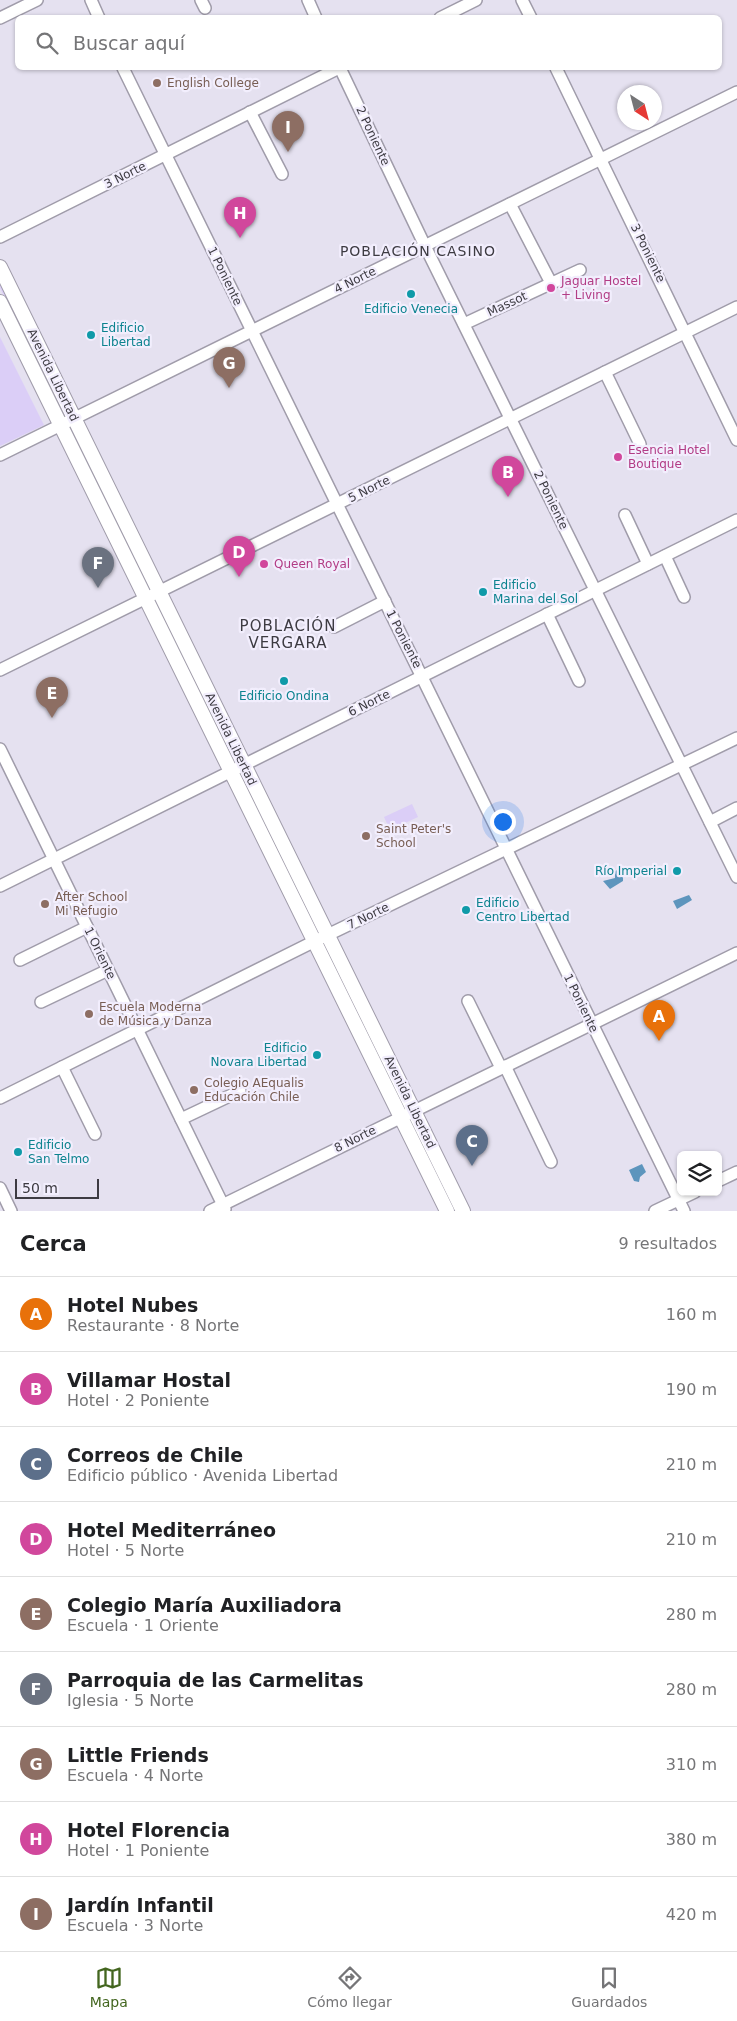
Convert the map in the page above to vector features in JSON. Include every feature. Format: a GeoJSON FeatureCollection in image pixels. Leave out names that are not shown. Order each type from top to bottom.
{"type":"FeatureCollection","features":[{"type":"Feature","properties":{"kind":"main road","name":"Avenida Libertad"},"geometry":{"type":"LineString","coordinates":[[0,267],[244,765],[401,1117],[447,1211]]}},
{"type":"Feature","properties":{"kind":"main road","name":"Avenida Libertad"},"geometry":{"type":"LineString","coordinates":[[0,302],[231,771],[414,1110],[463,1211]]}},
{"type":"Feature","properties":{"kind":"street"},"geometry":{"type":"LineString","coordinates":[[0,18],[38,0]]}},
{"type":"Feature","properties":{"kind":"street"},"geometry":{"type":"LineString","coordinates":[[91,0],[98,15]]}},
{"type":"Feature","properties":{"kind":"street"},"geometry":{"type":"LineString","coordinates":[[308,0],[315,15]]}},
{"type":"Feature","properties":{"kind":"street"},"geometry":{"type":"LineString","coordinates":[[446,15],[476,0]]}},
{"type":"Feature","properties":{"kind":"street"},"geometry":{"type":"LineString","coordinates":[[522,0],[530,15]]}},
{"type":"Feature","properties":{"kind":"street","name":"1 Poniente"},"geometry":{"type":"LineString","coordinates":[[124,70],[507,849],[591,1025],[684,1211]]}},
{"type":"Feature","properties":{"kind":"street","name":"3 Norte"},"geometry":{"type":"LineString","coordinates":[[0,237],[336,70]]}},
{"type":"Feature","properties":{"kind":"street","name":"2 Poniente"},"geometry":{"type":"LineString","coordinates":[[341,70],[425,246],[737,877]]}},
{"type":"Feature","properties":{"kind":"street","name":"3 Poniente"},"geometry":{"type":"LineString","coordinates":[[557,70],[602,158],[737,440]]}},
{"type":"Feature","properties":{"kind":"street","name":"4 Norte"},"geometry":{"type":"LineString","coordinates":[[0,455],[737,92]]}},
{"type":"Feature","properties":{"kind":"street"},"geometry":{"type":"LineString","coordinates":[[250,112],[282,174]]}},
{"type":"Feature","properties":{"kind":"street"},"geometry":{"type":"LineString","coordinates":[[510,204],[551,283]]}},
{"type":"Feature","properties":{"kind":"street","name":"Massot"},"geometry":{"type":"LineString","coordinates":[[464,324],[580,270]]}},
{"type":"Feature","properties":{"kind":"street","name":"5 Norte"},"geometry":{"type":"LineString","coordinates":[[0,670],[737,308]]}},
{"type":"Feature","properties":{"kind":"street"},"geometry":{"type":"LineString","coordinates":[[605,372],[640,444]]}},
{"type":"Feature","properties":{"kind":"street"},"geometry":{"type":"LineString","coordinates":[[625,515],[648,564]]}},
{"type":"Feature","properties":{"kind":"street","name":"6 Norte"},"geometry":{"type":"LineString","coordinates":[[0,886],[737,520]]}},
{"type":"Feature","properties":{"kind":"street"},"geometry":{"type":"LineString","coordinates":[[665,556],[684,596]]}},
{"type":"Feature","properties":{"kind":"street"},"geometry":{"type":"LineString","coordinates":[[334,627],[385,601]]}},
{"type":"Feature","properties":{"kind":"street"},"geometry":{"type":"LineString","coordinates":[[547,614],[579,680]]}},
{"type":"Feature","properties":{"kind":"street","name":"7 Norte"},"geometry":{"type":"LineString","coordinates":[[0,1098],[321,938],[737,738]]}},
{"type":"Feature","properties":{"kind":"street","name":"1 Oriente"},"geometry":{"type":"LineString","coordinates":[[0,749],[225,1208]]}},
{"type":"Feature","properties":{"kind":"street"},"geometry":{"type":"LineString","coordinates":[[710,822],[737,808]]}},
{"type":"Feature","properties":{"kind":"street"},"geometry":{"type":"LineString","coordinates":[[20,960],[87,927]]}},
{"type":"Feature","properties":{"kind":"street","name":"8 Norte"},"geometry":{"type":"LineString","coordinates":[[210,1211],[225,1208],[414,1110],[737,953]]}},
{"type":"Feature","properties":{"kind":"street"},"geometry":{"type":"LineString","coordinates":[[40,1002],[108,970]]}},
{"type":"Feature","properties":{"kind":"street"},"geometry":{"type":"LineString","coordinates":[[468,1001],[552,1162]]}},
{"type":"Feature","properties":{"kind":"street"},"geometry":{"type":"LineString","coordinates":[[62,1068],[95,1134]]}},
{"type":"Feature","properties":{"kind":"street"},"geometry":{"type":"LineString","coordinates":[[181,1119],[240,1091]]}},
{"type":"Feature","properties":{"kind":"street"},"geometry":{"type":"LineString","coordinates":[[722,1179],[737,1172]]}},
{"type":"Feature","properties":{"kind":"street"},"geometry":{"type":"LineString","coordinates":[[0,1188],[11,1211]]}},
{"type":"Feature","properties":{"kind":"street"},"geometry":{"type":"LineString","coordinates":[[655,1211],[687,1196]]}},
{"type":"Feature","properties":{"kind":"shaded area"},"geometry":{"type":"Polygon","coordinates":[[[0,280],[63,408],[59,410],[0,288],[0,280]]]}},
{"type":"Feature","properties":{"kind":"shaded area"},"geometry":{"type":"Polygon","coordinates":[[[0,337],[44,425],[0,446],[0,337]]]}},
{"type":"Feature","properties":{"kind":"shaded area"},"geometry":{"type":"Polygon","coordinates":[[[160,607],[231,756],[228,757],[156,609],[160,607]]]}},
{"type":"Feature","properties":{"kind":"shaded area"},"geometry":{"type":"Polygon","coordinates":[[[412,804],[418,817],[390,830],[384,817],[412,804]]]}},
{"type":"Feature","properties":{"kind":"shaded area"},"geometry":{"type":"Polygon","coordinates":[[[329,952],[398,1094],[396,1095],[325,953],[329,952]]]}},
{"type":"Feature","properties":{"kind":"water"},"geometry":{"type":"Polygon","coordinates":[[[620,869],[623,871],[623,881],[610,889],[603,881],[615,878],[615,871],[620,869]]]}},
{"type":"Feature","properties":{"kind":"water"},"geometry":{"type":"Polygon","coordinates":[[[689,895],[692,900],[677,909],[673,901],[689,895]]]}},
{"type":"Feature","properties":{"kind":"water"},"geometry":{"type":"Polygon","coordinates":[[[642,1164],[646,1172],[640,1177],[639,1182],[634,1181],[629,1170],[642,1164]]]}},
{"type":"Feature","properties":{"kind":"place","name":"English College"},"geometry":{"type":"Point","coordinates":[157,83]}},
{"type":"Feature","properties":{"kind":"place","name":"Jardín Infantil"},"geometry":{"type":"Point","coordinates":[288,152]}},
{"type":"Feature","properties":{"kind":"place","name":"Hotel Florencia"},"geometry":{"type":"Point","coordinates":[240,238]}},
{"type":"Feature","properties":{"kind":"place","name":"Jaguar Hostel + Living"},"geometry":{"type":"Point","coordinates":[551,288]}},
{"type":"Feature","properties":{"kind":"place","name":"Edificio Venecia"},"geometry":{"type":"Point","coordinates":[411,294]}},
{"type":"Feature","properties":{"kind":"place","name":"Edificio Libertad"},"geometry":{"type":"Point","coordinates":[91,335]}},
{"type":"Feature","properties":{"kind":"place","name":"Little Friends"},"geometry":{"type":"Point","coordinates":[229,388]}},
{"type":"Feature","properties":{"kind":"place","name":"Esencia Hotel Boutique"},"geometry":{"type":"Point","coordinates":[618,457]}},
{"type":"Feature","properties":{"kind":"place","name":"Villamar Hostal"},"geometry":{"type":"Point","coordinates":[508,497]}},
{"type":"Feature","properties":{"kind":"place","name":"Queen Royal"},"geometry":{"type":"Point","coordinates":[264,564]}},
{"type":"Feature","properties":{"kind":"place","name":"Hotel Mediterráneo"},"geometry":{"type":"Point","coordinates":[239,577]}},
{"type":"Feature","properties":{"kind":"place","name":"Parroquia de las Carmelitas"},"geometry":{"type":"Point","coordinates":[98,588]}},
{"type":"Feature","properties":{"kind":"place","name":"Edificio Marina del Sol"},"geometry":{"type":"Point","coordinates":[483,592]}},
{"type":"Feature","properties":{"kind":"place","name":"Edificio Ondina"},"geometry":{"type":"Point","coordinates":[284,681]}},
{"type":"Feature","properties":{"kind":"place","name":"Colegio María Auxiliadora"},"geometry":{"type":"Point","coordinates":[52,718]}},
{"type":"Feature","properties":{"kind":"place","name":"Saint Peter's School"},"geometry":{"type":"Point","coordinates":[366,836]}},
{"type":"Feature","properties":{"kind":"place","name":"Río Imperial"},"geometry":{"type":"Point","coordinates":[677,871]}},
{"type":"Feature","properties":{"kind":"place","name":"After School Mi Refugio"},"geometry":{"type":"Point","coordinates":[45,904]}},
{"type":"Feature","properties":{"kind":"place","name":"Edificio Centro Libertad"},"geometry":{"type":"Point","coordinates":[466,910]}},
{"type":"Feature","properties":{"kind":"place","name":"Escuela Moderna de Música y Danza"},"geometry":{"type":"Point","coordinates":[89,1014]}},
{"type":"Feature","properties":{"kind":"place","name":"Hotel Nubes"},"geometry":{"type":"Point","coordinates":[659,1041]}},
{"type":"Feature","properties":{"kind":"place","name":"Edificio Novara Libertad"},"geometry":{"type":"Point","coordinates":[317,1055]}},
{"type":"Feature","properties":{"kind":"place","name":"Colegio AEqualis Educación Chile"},"geometry":{"type":"Point","coordinates":[194,1090]}},
{"type":"Feature","properties":{"kind":"place","name":"Edificio San Telmo"},"geometry":{"type":"Point","coordinates":[18,1152]}},
{"type":"Feature","properties":{"kind":"place","name":"Correos de Chile"},"geometry":{"type":"Point","coordinates":[472,1166]}},
{"type":"Feature","properties":{"kind":"district","name":"POBLACIÓN CASINO"},"geometry":{"type":"Point","coordinates":[418,251]}},
{"type":"Feature","properties":{"kind":"district","name":"POBLACIÓN VERGARA"},"geometry":{"type":"Point","coordinates":[288,634]}}]}
